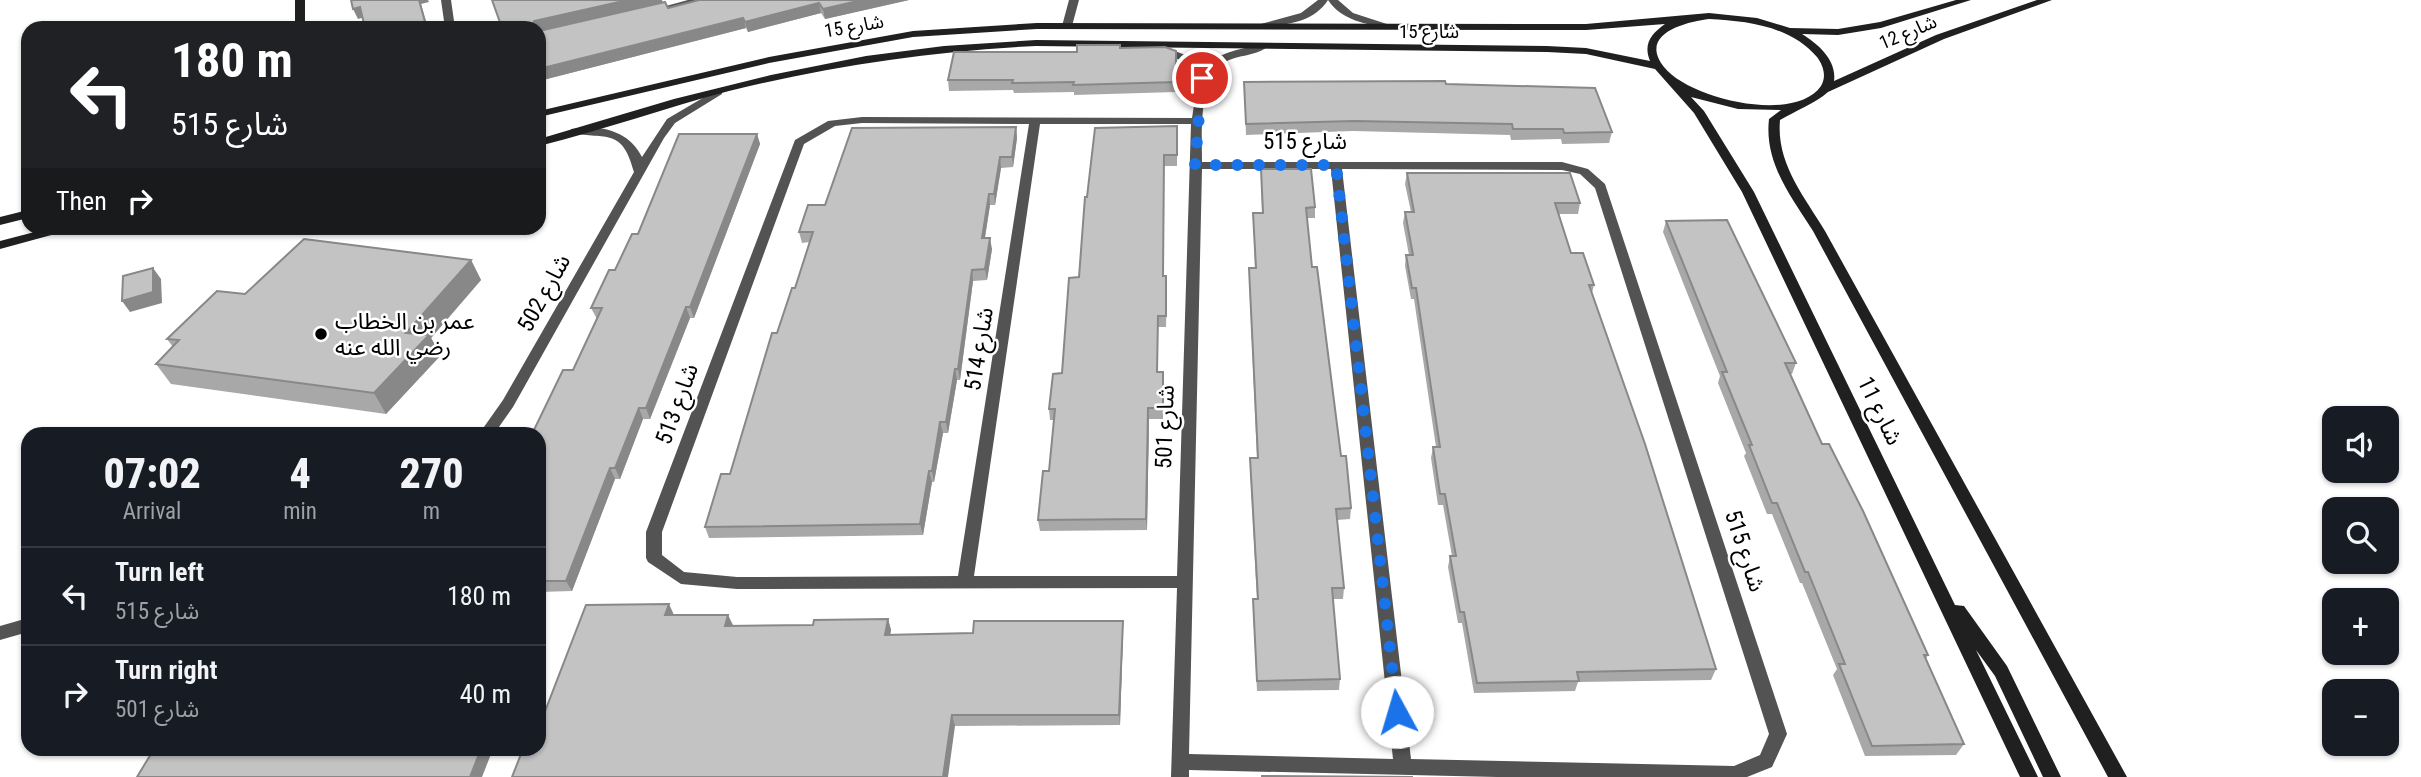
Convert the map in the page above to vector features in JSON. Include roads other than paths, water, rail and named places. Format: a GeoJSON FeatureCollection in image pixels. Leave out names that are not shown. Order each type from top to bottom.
{"type":"FeatureCollection","features":[{"type":"Feature","properties":{"kind":"street"},"geometry":{"type":"LineString","coordinates":[[300,0],[300,21]]}},
{"type":"Feature","properties":{"kind":"street"},"geometry":{"type":"LineString","coordinates":[[446,0],[449,21]]}},
{"type":"Feature","properties":{"kind":"street"},"geometry":{"type":"LineString","coordinates":[[631,16],[701,0]]}},
{"type":"Feature","properties":{"kind":"street"},"geometry":{"type":"LineString","coordinates":[[1067,26],[1074,0]]}},
{"type":"Feature","properties":{"kind":"street"},"geometry":{"type":"LineString","coordinates":[[1262,25],[1305,16],[1320,6],[1323,0]]}},
{"type":"Feature","properties":{"kind":"street"},"geometry":{"type":"LineString","coordinates":[[1333,0],[1336,6],[1351,16],[1388,26]]}},
{"type":"Feature","properties":{"kind":"street","name":"شارع 12"},"geometry":{"type":"LineString","coordinates":[[1783,29],[1823,34],[1856,32],[1966,0]]}},
{"type":"Feature","properties":{"kind":"street","name":"شارع 12"},"geometry":{"type":"LineString","coordinates":[[1798,104],[1940,37],[2047,0]]}},
{"type":"Feature","properties":{"kind":"street","name":"شارع 15"},"geometry":{"type":"LineString","coordinates":[[546,112],[854,43],[926,33],[1067,26],[1586,27],[1734,17],[1783,29]]}},
{"type":"Feature","properties":{"kind":"street"},"geometry":{"type":"LineString","coordinates":[[1657,66],[1651,51],[1655,38],[1667,27],[1686,19]]}},
{"type":"Feature","properties":{"kind":"street"},"geometry":{"type":"LineString","coordinates":[[1783,29],[1818,51],[1828,64],[1830,77],[1825,89]]}},
{"type":"Feature","properties":{"kind":"street","name":"شارع 15"},"geometry":{"type":"LineString","coordinates":[[546,140],[783,76],[912,52],[1036,43],[1586,51],[1657,66]]}},
{"type":"Feature","properties":{"kind":"street"},"geometry":{"type":"LineString","coordinates":[[1151,46],[1184,58],[1202,78],[1212,66],[1224,58],[1261,48]]}},
{"type":"Feature","properties":{"kind":"street","name":"شارع 11"},"geometry":{"type":"LineString","coordinates":[[1657,66],[1698,110],[1748,192],[2029,777]]}},
{"type":"Feature","properties":{"kind":"street","name":"شارع 501"},"geometry":{"type":"LineString","coordinates":[[1180,770],[1195,165],[1202,78]]}},
{"type":"Feature","properties":{"kind":"street"},"geometry":{"type":"LineString","coordinates":[[1668,79],[1689,92],[1734,105],[1773,108],[1798,104]]}},
{"type":"Feature","properties":{"kind":"street","name":"شارع 502"},"geometry":{"type":"LineString","coordinates":[[490,427],[508,403],[639,171],[671,121],[719,92]]}},
{"type":"Feature","properties":{"kind":"street","name":"شارع 11"},"geometry":{"type":"LineString","coordinates":[[1798,104],[1775,119],[1772,130],[1774,151],[2118,777]]}},
{"type":"Feature","properties":{"kind":"street","name":"شارع 513"},"geometry":{"type":"LineString","coordinates":[[1184,582],[737,583],[681,578],[654,558],[654,532],[799,142],[832,123],[862,120],[1197,121]]}},
{"type":"Feature","properties":{"kind":"street","name":"شارع 514"},"geometry":{"type":"LineString","coordinates":[[965,583],[1035,121]]}},
{"type":"Feature","properties":{"kind":"street"},"geometry":{"type":"LineString","coordinates":[[575,131],[607,133],[630,143],[637,154],[639,171]]}},
{"type":"Feature","properties":{"kind":"street","name":"شارع 515"},"geometry":{"type":"LineString","coordinates":[[1180,770],[1403,766],[1734,774],[1766,761],[1778,734],[1601,187],[1584,171],[1562,166],[1195,165]]}},
{"type":"Feature","properties":{"kind":"street"},"geometry":{"type":"LineString","coordinates":[[1336,165],[1403,766]]}},
{"type":"Feature","properties":{"kind":"street"},"geometry":{"type":"LineString","coordinates":[[0,221],[21,216]]}},
{"type":"Feature","properties":{"kind":"street"},"geometry":{"type":"LineString","coordinates":[[0,245],[36,235]]}},
{"type":"Feature","properties":{"kind":"street"},"geometry":{"type":"LineString","coordinates":[[1937,581],[2001,671],[2052,777]]}},
{"type":"Feature","properties":{"kind":"street"},"geometry":{"type":"LineString","coordinates":[[0,634],[21,627]]}},
{"type":"Feature","properties":{"kind":"place","name":"عمر بن الخطاب رضي الله عنه"},"geometry":{"type":"Point","coordinates":[321,334]}}]}
